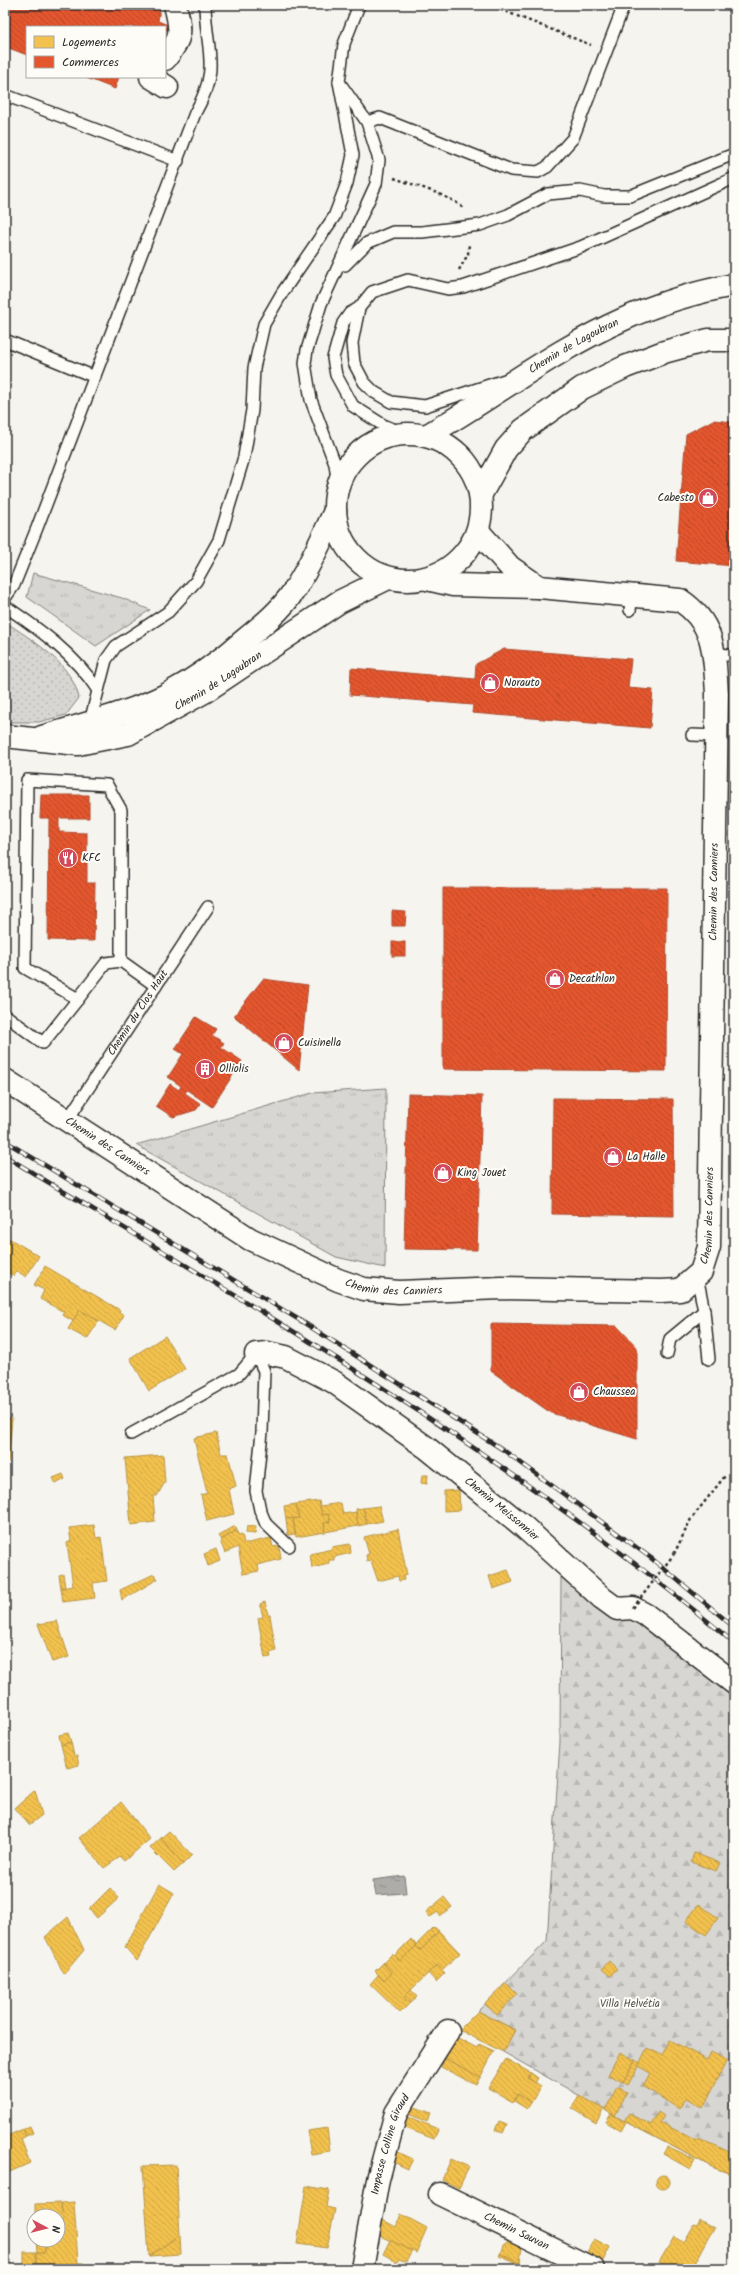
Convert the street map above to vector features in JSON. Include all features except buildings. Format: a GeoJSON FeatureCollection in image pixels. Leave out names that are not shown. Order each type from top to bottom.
{"type":"FeatureCollection","features":[{"type":"Feature","properties":{"kind":"street"},"geometry":{"type":"LineString","coordinates":[[166,58],[178,42],[178,17],[175,5]]}},
{"type":"Feature","properties":{"kind":"street","name":"Chemin de Lagoubran"},"geometry":{"type":"LineString","coordinates":[[338,486],[352,460],[363,449],[376,441],[416,435],[467,412],[523,375],[624,319],[700,292],[734,285]]}},
{"type":"Feature","properties":{"kind":"street"},"geometry":{"type":"LineString","coordinates":[[481,494],[506,449],[523,430],[582,388],[625,367],[664,352],[708,340],[734,340]]}},
{"type":"Feature","properties":{"kind":"street"},"geometry":{"type":"LineString","coordinates":[[338,486],[335,511],[338,529],[345,546],[371,571],[388,578],[407,581],[427,579],[449,569],[466,552],[478,531],[481,513],[481,494],[476,478],[467,463],[456,451],[442,442],[416,435]]}},
{"type":"Feature","properties":{"kind":"street","name":"Chemin de Lagoubran"},"geometry":{"type":"LineString","coordinates":[[34,739],[133,709],[165,695],[198,676],[264,624],[292,593],[310,564],[335,511]]}},
{"type":"Feature","properties":{"kind":"street","name":"Chemin des Canniers"},"geometry":{"type":"LineString","coordinates":[[478,531],[510,567],[539,587]]}},
{"type":"Feature","properties":{"kind":"street","name":"Chemin de Lagoubran"},"geometry":{"type":"LineString","coordinates":[[5,736],[78,744],[128,734],[204,692],[339,602],[388,578]]}},
{"type":"Feature","properties":{"kind":"street","name":"Chemin des Canniers"},"geometry":{"type":"LineString","coordinates":[[5,1080],[68,1119],[250,1239],[338,1280],[364,1289],[399,1292],[501,1288],[661,1291],[680,1290],[701,1272],[709,1247],[717,693],[724,655],[694,610],[680,600],[631,602],[539,587],[453,585],[427,579]]}},
{"type":"Feature","properties":{"kind":"street","name":"Chemin Meissonnier"},"geometry":{"type":"LineString","coordinates":[[256,1354],[267,1353],[286,1357],[334,1382],[433,1453],[524,1527],[602,1598],[617,1609],[633,1608],[661,1625],[734,1683]]}},
{"type":"Feature","properties":{"kind":"street","name":"Impasse Colline Giraud"},"geometry":{"type":"LineString","coordinates":[[362,2269],[378,2179],[396,2113],[448,2031]]}},
{"type":"Feature","properties":{"kind":"street","name":"Chemin Sauvan"},"geometry":{"type":"LineString","coordinates":[[440,2194],[593,2269]]}},
{"type":"Feature","properties":{"kind":"lane"},"geometry":{"type":"LineString","coordinates":[[5,598],[17,578],[178,161],[195,113],[206,93],[211,71],[205,5]]}},
{"type":"Feature","properties":{"kind":"lane"},"geometry":{"type":"LineString","coordinates":[[90,722],[97,689],[106,660],[116,646],[168,612],[196,581],[219,540],[244,457],[252,410],[254,368],[264,324],[282,293],[334,217],[347,183],[352,155],[339,82],[344,44],[359,5]]}},
{"type":"Feature","properties":{"kind":"lane"},"geometry":{"type":"LineString","coordinates":[[367,122],[380,118],[512,170],[538,172],[547,167],[572,138],[624,5]]}},
{"type":"Feature","properties":{"kind":"lane"},"geometry":{"type":"LineString","coordinates":[[338,486],[335,464],[311,400],[305,363],[312,330],[376,184],[379,160],[367,122],[339,82]]}},
{"type":"Feature","properties":{"kind":"lane"},"geometry":{"type":"LineString","coordinates":[[5,95],[178,161]]}},
{"type":"Feature","properties":{"kind":"lane"},"geometry":{"type":"LineString","coordinates":[[332,282],[356,252],[367,243],[380,236],[393,232],[422,232],[480,225],[508,215],[548,194],[580,191],[604,196],[630,196],[734,154]]}},
{"type":"Feature","properties":{"kind":"lane"},"geometry":{"type":"LineString","coordinates":[[416,435],[382,425],[353,406],[336,375],[333,358],[342,322],[350,313],[359,308],[372,292],[408,280],[448,289],[463,287],[581,247],[734,178]]}},
{"type":"Feature","properties":{"kind":"lane"},"geometry":{"type":"LineString","coordinates":[[359,308],[352,343],[354,363],[364,382],[374,392],[391,402],[425,406],[485,385],[523,375]]}},
{"type":"Feature","properties":{"kind":"lane"},"geometry":{"type":"LineString","coordinates":[[5,340],[95,377]]}},
{"type":"Feature","properties":{"kind":"lane"},"geometry":{"type":"LineString","coordinates":[[5,606],[23,618],[77,663],[97,689]]}},
{"type":"Feature","properties":{"kind":"lane"},"geometry":{"type":"LineString","coordinates":[[692,735],[717,736]]}},
{"type":"Feature","properties":{"kind":"lane"},"geometry":{"type":"LineString","coordinates":[[78,1000],[25,968],[27,780],[108,785],[122,810],[121,961]]}},
{"type":"Feature","properties":{"kind":"lane","name":"Chemin du Clos Haut"},"geometry":{"type":"LineString","coordinates":[[68,1119],[208,907]]}},
{"type":"Feature","properties":{"kind":"lane"},"geometry":{"type":"LineString","coordinates":[[5,1015],[43,1042],[106,963],[121,961],[156,986]]}},
{"type":"Feature","properties":{"kind":"lane"},"geometry":{"type":"LineString","coordinates":[[697,1276],[704,1311],[709,1359]]}},
{"type":"Feature","properties":{"kind":"lane"},"geometry":{"type":"LineString","coordinates":[[667,1354],[670,1339],[704,1311]]}},
{"type":"Feature","properties":{"kind":"lane"},"geometry":{"type":"LineString","coordinates":[[131,1434],[239,1374],[256,1354],[264,1371],[262,1432],[256,1491],[260,1510],[266,1524],[289,1546]]}},
{"type":"Feature","properties":{"kind":"path"},"geometry":{"type":"LineString","coordinates":[[489,5],[607,51]]}},
{"type":"Feature","properties":{"kind":"path"},"geometry":{"type":"LineString","coordinates":[[633,1608],[674,1554],[691,1519],[725,1476]]}},
{"type":"Feature","properties":{"kind":"green space"},"geometry":{"type":"Polygon","coordinates":[[[33,573],[122,598],[150,610],[96,646],[27,597],[33,573]]]}},
{"type":"Feature","properties":{"kind":"green space"},"geometry":{"type":"Polygon","coordinates":[[[5,625],[10,625],[42,647],[69,675],[79,698],[66,715],[39,722],[5,722],[5,625]]]}},
{"type":"Feature","properties":{"kind":"green space"},"geometry":{"type":"Polygon","coordinates":[[[386,1088],[385,1268],[336,1257],[136,1145],[312,1093],[386,1088]]]}},
{"type":"Feature","properties":{"kind":"green space","name":"Villa Helvétia"},"geometry":{"type":"Polygon","coordinates":[[[561,1574],[640,1615],[734,1689],[734,2175],[712,2167],[624,2121],[503,2052],[515,2030],[478,2011],[547,1941],[560,1742],[561,1574]]]}},
{"type":"Feature","properties":{"kind":"water"},"geometry":{"type":"Polygon","coordinates":[[[404,1876],[406,1893],[376,1895],[373,1880],[404,1876]]]}},
{"type":"Feature","properties":{"kind":"railway"},"geometry":{"type":"LineString","coordinates":[[5,1141],[306,1324],[502,1449],[651,1558],[734,1627]]}},
{"type":"Feature","properties":{"kind":"railway"},"geometry":{"type":"LineString","coordinates":[[5,1156],[286,1327],[471,1446],[561,1509],[649,1574],[734,1643]]}},
{"type":"Feature","properties":{"kind":"place","name":"Cabesto"},"geometry":{"type":"Point","coordinates":[708,498]}},
{"type":"Feature","properties":{"kind":"place","name":"Norauto"},"geometry":{"type":"Point","coordinates":[490,683]}},
{"type":"Feature","properties":{"kind":"place","name":"KFC"},"geometry":{"type":"Point","coordinates":[68,858]}},
{"type":"Feature","properties":{"kind":"place","name":"Decathlon"},"geometry":{"type":"Point","coordinates":[555,979]}},
{"type":"Feature","properties":{"kind":"place","name":"Cuisinella"},"geometry":{"type":"Point","coordinates":[284,1043]}},
{"type":"Feature","properties":{"kind":"place","name":"Olliolis"},"geometry":{"type":"Point","coordinates":[205,1069]}},
{"type":"Feature","properties":{"kind":"place","name":"La Halle"},"geometry":{"type":"Point","coordinates":[613,1157]}},
{"type":"Feature","properties":{"kind":"place","name":"King Jouet"},"geometry":{"type":"Point","coordinates":[443,1173]}},
{"type":"Feature","properties":{"kind":"place","name":"Chaussea"},"geometry":{"type":"Point","coordinates":[579,1392]}}]}
